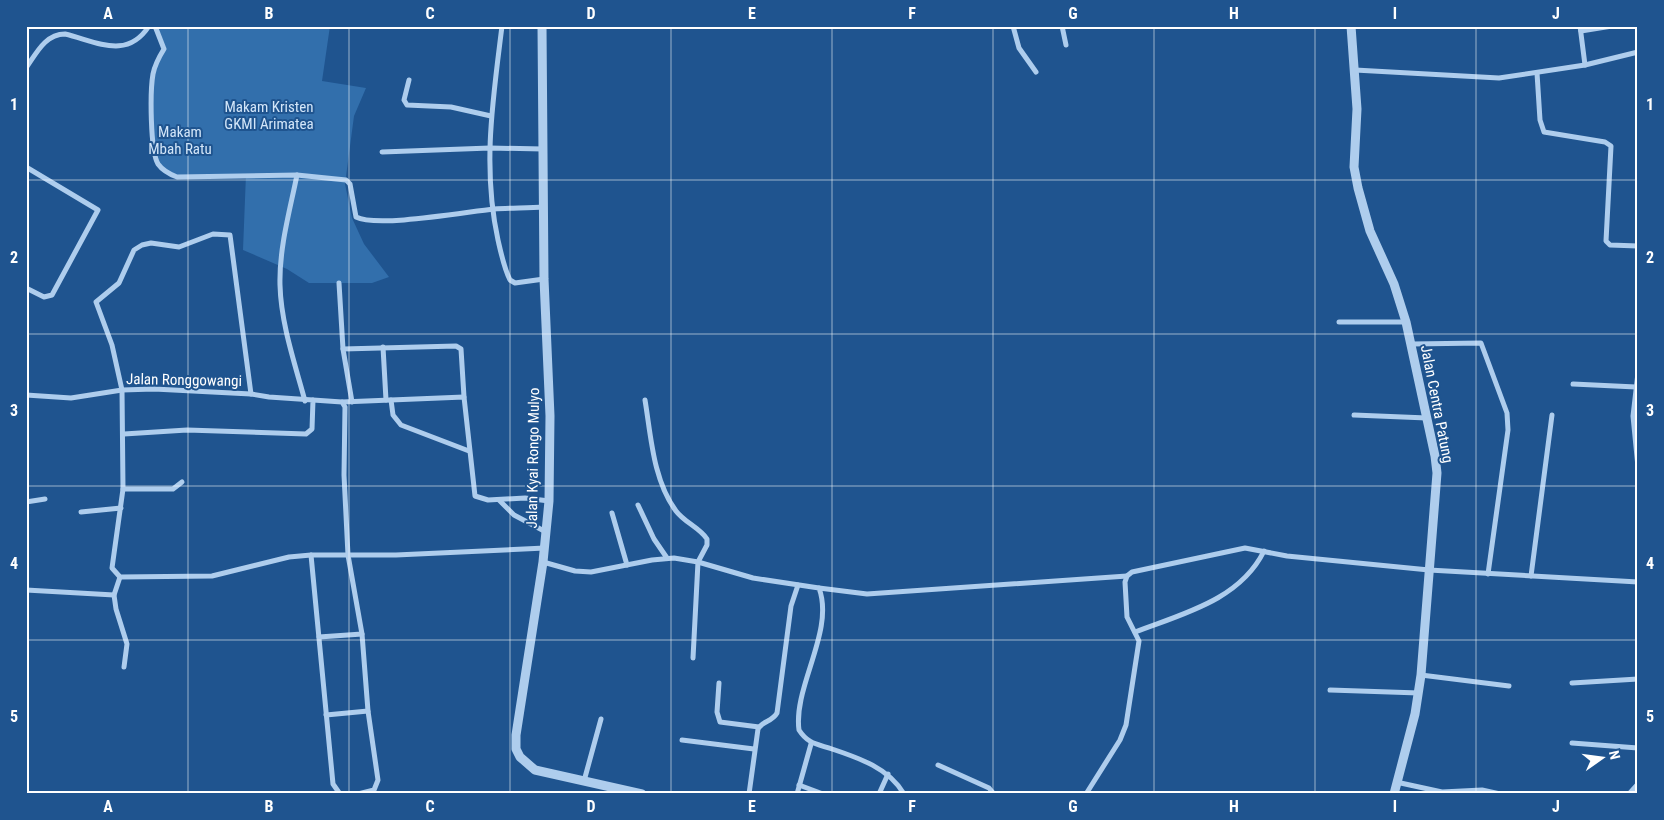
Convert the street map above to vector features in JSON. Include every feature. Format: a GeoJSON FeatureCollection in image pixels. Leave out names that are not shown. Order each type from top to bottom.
{"type":"FeatureCollection","features":[{"type":"Feature","properties":{"kind":"street"},"geometry":{"type":"LineString","coordinates":[[26,68],[46,40],[56,35],[65,34],[125,46],[140,40],[149,26]]}},
{"type":"Feature","properties":{"kind":"street"},"geometry":{"type":"LineString","coordinates":[[155,26],[164,49],[157,60],[153,73],[151,96],[154,149],[159,165],[167,173],[177,177],[297,174],[348,181],[356,217],[362,220],[392,220],[544,207]]}},
{"type":"Feature","properties":{"kind":"street"},"geometry":{"type":"LineString","coordinates":[[502,26],[491,116],[492,210],[510,280],[515,283],[544,279]]}},
{"type":"Feature","properties":{"kind":"street","name":"Jalan Kyai Rongo Mulyo"},"geometry":{"type":"LineString","coordinates":[[542,26],[544,279],[550,416],[549,501],[543,562],[517,717],[516,749],[525,764],[535,770],[642,794]]}},
{"type":"Feature","properties":{"kind":"street"},"geometry":{"type":"LineString","coordinates":[[1013,26],[1019,48],[1036,72]]}},
{"type":"Feature","properties":{"kind":"street"},"geometry":{"type":"LineString","coordinates":[[1062,26],[1066,45]]}},
{"type":"Feature","properties":{"kind":"street","name":"Jalan Centra Patung"},"geometry":{"type":"LineString","coordinates":[[1351,26],[1357,109],[1354,167],[1358,188],[1370,231],[1394,284],[1406,322],[1437,473],[1419,694],[1416,714],[1394,794]]}},
{"type":"Feature","properties":{"kind":"street"},"geometry":{"type":"LineString","coordinates":[[1585,65],[1580,28],[1612,26]]}},
{"type":"Feature","properties":{"kind":"street"},"geometry":{"type":"LineString","coordinates":[[1355,70],[1499,78],[1585,65],[1638,52]]}},
{"type":"Feature","properties":{"kind":"street"},"geometry":{"type":"LineString","coordinates":[[1537,73],[1540,120],[1544,132],[1605,142],[1611,146],[1606,241],[1610,245],[1638,246]]}},
{"type":"Feature","properties":{"kind":"street"},"geometry":{"type":"LineString","coordinates":[[409,80],[404,100],[407,105],[451,107],[491,116]]}},
{"type":"Feature","properties":{"kind":"street"},"geometry":{"type":"LineString","coordinates":[[382,152],[490,148],[544,149]]}},
{"type":"Feature","properties":{"kind":"street"},"geometry":{"type":"LineString","coordinates":[[26,167],[98,210],[52,295],[44,297],[26,288]]}},
{"type":"Feature","properties":{"kind":"street"},"geometry":{"type":"LineString","coordinates":[[297,174],[281,259],[280,286],[288,338],[304,401]]}},
{"type":"Feature","properties":{"kind":"street"},"geometry":{"type":"LineString","coordinates":[[251,394],[232,239],[227,235],[213,234],[179,247],[151,243],[142,245],[134,250],[119,282],[97,300],[104,328],[112,345],[122,390],[124,434],[123,489],[121,508],[115,532],[112,568],[120,577],[212,576],[289,558],[311,555],[396,555],[545,548]]}},
{"type":"Feature","properties":{"kind":"street"},"geometry":{"type":"LineString","coordinates":[[339,283],[343,349],[352,402]]}},
{"type":"Feature","properties":{"kind":"street"},"geometry":{"type":"LineString","coordinates":[[1339,322],[1406,322]]}},
{"type":"Feature","properties":{"kind":"street"},"geometry":{"type":"LineString","coordinates":[[1412,344],[1481,343],[1504,406],[1508,430],[1488,574]]}},
{"type":"Feature","properties":{"kind":"street"},"geometry":{"type":"LineString","coordinates":[[343,349],[448,345],[459,347],[463,356],[464,397],[475,496],[483,500],[524,498],[549,501]]}},
{"type":"Feature","properties":{"kind":"street"},"geometry":{"type":"LineString","coordinates":[[383,347],[389,400],[393,415],[401,425],[470,451]]}},
{"type":"Feature","properties":{"kind":"street"},"geometry":{"type":"LineString","coordinates":[[1638,372],[1633,435],[1638,467]]}},
{"type":"Feature","properties":{"kind":"street"},"geometry":{"type":"LineString","coordinates":[[1573,384],[1636,387]]}},
{"type":"Feature","properties":{"kind":"street","name":"Jalan Ronggowangi"},"geometry":{"type":"LineString","coordinates":[[26,395],[71,398],[122,390],[251,394],[304,401],[342,402],[464,397]]}},
{"type":"Feature","properties":{"kind":"street"},"geometry":{"type":"LineString","coordinates":[[124,434],[187,430],[306,434],[312,429],[313,400]]}},
{"type":"Feature","properties":{"kind":"street"},"geometry":{"type":"LineString","coordinates":[[645,400],[655,460],[662,482],[676,510],[707,539],[707,545],[698,562],[692,658]]}},
{"type":"Feature","properties":{"kind":"street"},"geometry":{"type":"LineString","coordinates":[[342,402],[345,412],[344,474],[348,555],[362,634],[368,711],[378,784],[374,790],[358,794]]}},
{"type":"Feature","properties":{"kind":"street"},"geometry":{"type":"LineString","coordinates":[[1354,415],[1427,418]]}},
{"type":"Feature","properties":{"kind":"street"},"geometry":{"type":"LineString","coordinates":[[1531,576],[1552,415]]}},
{"type":"Feature","properties":{"kind":"street"},"geometry":{"type":"LineString","coordinates":[[123,489],[173,488],[182,482]]}},
{"type":"Feature","properties":{"kind":"street"},"geometry":{"type":"LineString","coordinates":[[26,502],[45,499]]}},
{"type":"Feature","properties":{"kind":"street"},"geometry":{"type":"LineString","coordinates":[[499,500],[520,519],[546,532]]}},
{"type":"Feature","properties":{"kind":"street"},"geometry":{"type":"LineString","coordinates":[[638,505],[654,539],[667,558]]}},
{"type":"Feature","properties":{"kind":"street"},"geometry":{"type":"LineString","coordinates":[[82,512],[121,508]]}},
{"type":"Feature","properties":{"kind":"street"},"geometry":{"type":"LineString","coordinates":[[612,513],[627,565]]}},
{"type":"Feature","properties":{"kind":"street"},"geometry":{"type":"LineString","coordinates":[[543,562],[583,572],[667,558],[698,562],[753,578],[867,594],[911,589],[1028,584],[1127,576],[1139,570],[1245,548],[1287,556],[1429,570],[1638,582]]}},
{"type":"Feature","properties":{"kind":"street"},"geometry":{"type":"LineString","coordinates":[[1135,632],[1202,605],[1230,591],[1253,570],[1264,551]]}},
{"type":"Feature","properties":{"kind":"street"},"geometry":{"type":"LineString","coordinates":[[311,555],[333,784],[340,794]]}},
{"type":"Feature","properties":{"kind":"street"},"geometry":{"type":"LineString","coordinates":[[1086,794],[1120,740],[1126,725],[1138,641],[1135,632],[1130,626],[1128,617],[1125,582],[1127,576]]}},
{"type":"Feature","properties":{"kind":"street"},"geometry":{"type":"LineString","coordinates":[[120,577],[114,595],[116,609],[127,644],[124,667]]}},
{"type":"Feature","properties":{"kind":"street"},"geometry":{"type":"LineString","coordinates":[[719,683],[717,712],[720,722],[759,726],[774,718],[777,713],[791,606],[798,585]]}},
{"type":"Feature","properties":{"kind":"street"},"geometry":{"type":"LineString","coordinates":[[819,588],[822,600],[817,648],[802,701],[798,722],[799,730],[811,744],[851,756],[888,774],[904,794]]}},
{"type":"Feature","properties":{"kind":"street"},"geometry":{"type":"LineString","coordinates":[[26,590],[114,595]]}},
{"type":"Feature","properties":{"kind":"street"},"geometry":{"type":"LineString","coordinates":[[319,637],[362,634]]}},
{"type":"Feature","properties":{"kind":"street"},"geometry":{"type":"LineString","coordinates":[[1421,675],[1509,686]]}},
{"type":"Feature","properties":{"kind":"street"},"geometry":{"type":"LineString","coordinates":[[1572,683],[1638,679]]}},
{"type":"Feature","properties":{"kind":"street"},"geometry":{"type":"LineString","coordinates":[[1330,690],[1419,694]]}},
{"type":"Feature","properties":{"kind":"street"},"geometry":{"type":"LineString","coordinates":[[326,715],[368,711]]}},
{"type":"Feature","properties":{"kind":"street"},"geometry":{"type":"LineString","coordinates":[[584,781],[601,719]]}},
{"type":"Feature","properties":{"kind":"street"},"geometry":{"type":"LineString","coordinates":[[749,794],[754,749],[759,726]]}},
{"type":"Feature","properties":{"kind":"street"},"geometry":{"type":"LineString","coordinates":[[682,740],[754,749]]}},
{"type":"Feature","properties":{"kind":"street"},"geometry":{"type":"LineString","coordinates":[[1572,743],[1638,748]]}},
{"type":"Feature","properties":{"kind":"street"},"geometry":{"type":"LineString","coordinates":[[796,794],[811,744]]}},
{"type":"Feature","properties":{"kind":"street"},"geometry":{"type":"LineString","coordinates":[[938,766],[989,788],[994,794]]}},
{"type":"Feature","properties":{"kind":"street"},"geometry":{"type":"LineString","coordinates":[[879,794],[888,774]]}},
{"type":"Feature","properties":{"kind":"street"},"geometry":{"type":"LineString","coordinates":[[1396,782],[1442,792],[1482,790],[1500,794]]}},
{"type":"Feature","properties":{"kind":"street"},"geometry":{"type":"LineString","coordinates":[[1629,794],[1638,784]]}},
{"type":"Feature","properties":{"kind":"street"},"geometry":{"type":"LineString","coordinates":[[799,785],[822,794]]}},
{"type":"Feature","properties":{"kind":"green space","name":"Makam Kristen GKMI Arimatea"},"geometry":{"type":"Polygon","coordinates":[[[157,26],[330,26],[322,81],[366,88],[354,116],[345,184],[352,218],[364,244],[389,277],[372,283],[309,283],[287,269],[243,250],[246,174],[177,175],[163,167],[159,162],[155,145],[153,91],[154,73],[166,48],[157,26]]]}},
{"type":"Feature","properties":{"kind":"park label","name":"Makam Mbah Ratu"},"geometry":{"type":"Point","coordinates":[180,140]}}]}
